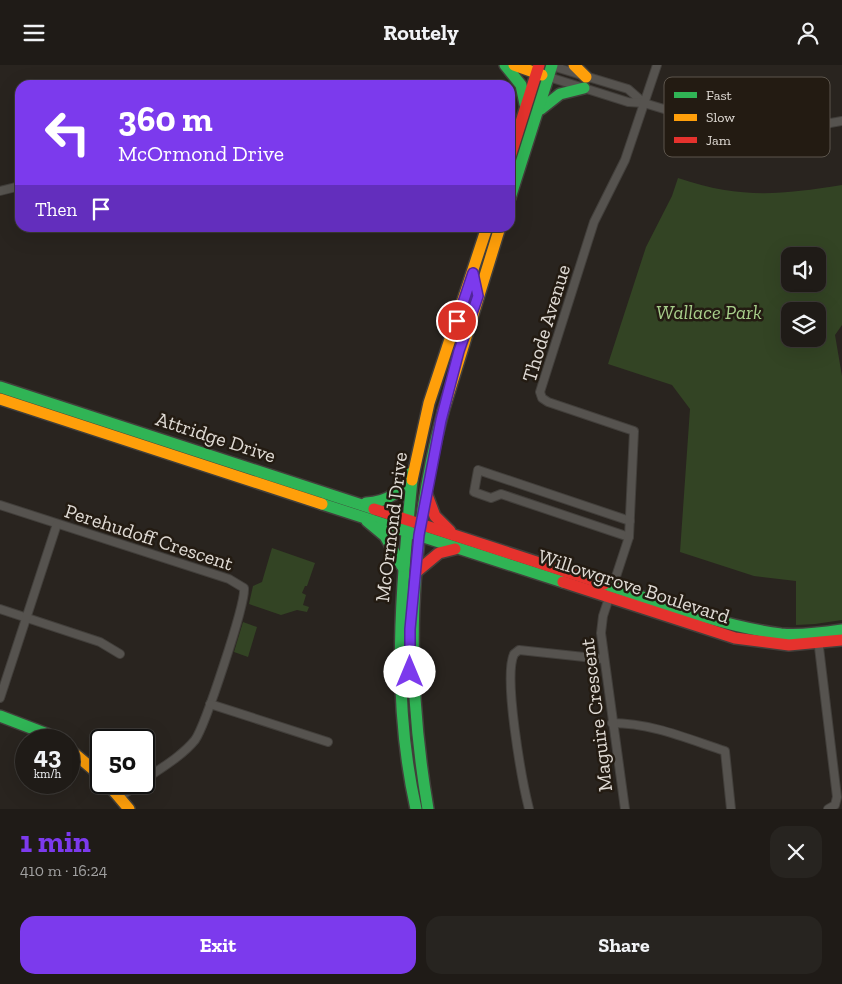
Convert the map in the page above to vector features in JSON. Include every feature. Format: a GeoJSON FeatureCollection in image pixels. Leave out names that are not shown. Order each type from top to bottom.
{"type":"FeatureCollection","features":[{"type":"Feature","properties":{"kind":"main road"},"geometry":{"type":"LineString","coordinates":[[504,65],[521,85],[525,109]]}},
{"type":"Feature","properties":{"kind":"main road"},"geometry":{"type":"LineString","coordinates":[[514,65],[538,69],[550,68],[515,183]]}},
{"type":"Feature","properties":{"kind":"main road"},"geometry":{"type":"LineString","coordinates":[[538,112],[549,99],[585,83],[574,65]]}},
{"type":"Feature","properties":{"kind":"main road"},"geometry":{"type":"LineString","coordinates":[[515,141],[538,69]]}},
{"type":"Feature","properties":{"kind":"main road","name":"McOrmond Drive"},"geometry":{"type":"LineString","coordinates":[[428,809],[416,738],[410,672],[410,629],[415,573],[413,534],[409,519],[414,464],[439,373],[485,232]]}},
{"type":"Feature","properties":{"kind":"main road","name":"McOrmond Drive"},"geometry":{"type":"LineString","coordinates":[[416,809],[403,740],[398,672],[403,568],[413,534],[421,523],[441,420],[459,351],[498,232]]}},
{"type":"Feature","properties":{"kind":"main road"},"geometry":{"type":"LineString","coordinates":[[473,273],[478,296]]}},
{"type":"Feature","properties":{"kind":"main road","name":"Attridge Drive"},"geometry":{"type":"LineString","coordinates":[[0,387],[421,523]]}},
{"type":"Feature","properties":{"kind":"main road","name":"Attridge Drive"},"geometry":{"type":"LineString","coordinates":[[0,399],[413,534]]}},
{"type":"Feature","properties":{"kind":"main road"},"geometry":{"type":"LineString","coordinates":[[359,504],[375,503],[392,498],[402,490],[414,464]]}},
{"type":"Feature","properties":{"kind":"main road"},"geometry":{"type":"LineString","coordinates":[[426,490],[430,506],[438,521],[457,537]]}},
{"type":"Feature","properties":{"kind":"main road"},"geometry":{"type":"LineString","coordinates":[[364,518],[371,526],[386,535],[403,568]]}},
{"type":"Feature","properties":{"kind":"main road","name":"Willowgrove Boulevard"},"geometry":{"type":"LineString","coordinates":[[421,523],[611,592]]}},
{"type":"Feature","properties":{"kind":"main road","name":"Willowgrove Boulevard"},"geometry":{"type":"LineString","coordinates":[[413,534],[456,549],[756,630],[818,639],[842,640]]}},
{"type":"Feature","properties":{"kind":"main road"},"geometry":{"type":"LineString","coordinates":[[415,573],[432,557],[456,549]]}},
{"type":"Feature","properties":{"kind":"main road","name":"Willowgrove Boulevard"},"geometry":{"type":"LineString","coordinates":[[818,639],[842,630]]}},
{"type":"Feature","properties":{"kind":"main road"},"geometry":{"type":"LineString","coordinates":[[0,716],[34,729]]}},
{"type":"Feature","properties":{"kind":"main road"},"geometry":{"type":"LineString","coordinates":[[80,759],[90,767]]}},
{"type":"Feature","properties":{"kind":"main road"},"geometry":{"type":"LineString","coordinates":[[117,794],[129,809]]}},
{"type":"Feature","properties":{"kind":"street"},"geometry":{"type":"LineString","coordinates":[[644,103],[658,65]]}},
{"type":"Feature","properties":{"kind":"street"},"geometry":{"type":"LineString","coordinates":[[550,68],[628,102],[644,103],[664,109]]}},
{"type":"Feature","properties":{"kind":"street"},"geometry":{"type":"LineString","coordinates":[[585,83],[628,89],[644,103]]}},
{"type":"Feature","properties":{"kind":"street","name":"Thode Avenue"},"geometry":{"type":"LineString","coordinates":[[611,592],[629,537],[634,431],[548,402],[542,398],[540,391],[594,222],[625,160],[644,103]]}},
{"type":"Feature","properties":{"kind":"street"},"geometry":{"type":"LineString","coordinates":[[0,191],[15,187]]}},
{"type":"Feature","properties":{"kind":"street"},"geometry":{"type":"LineString","coordinates":[[629,537],[501,494],[491,498],[474,492],[478,471],[630,521]]}},
{"type":"Feature","properties":{"kind":"street","name":"Perehudoff Crescent"},"geometry":{"type":"LineString","coordinates":[[0,505],[220,576],[242,586],[244,597],[210,704],[195,739],[180,754],[155,772]]}},
{"type":"Feature","properties":{"kind":"street"},"geometry":{"type":"LineString","coordinates":[[0,698],[57,524]]}},
{"type":"Feature","properties":{"kind":"street","name":"Maguire Crescent"},"geometry":{"type":"LineString","coordinates":[[611,592],[601,633],[624,809]]}},
{"type":"Feature","properties":{"kind":"street"},"geometry":{"type":"LineString","coordinates":[[0,609],[100,642],[120,654]]}},
{"type":"Feature","properties":{"kind":"street"},"geometry":{"type":"LineString","coordinates":[[818,639],[838,797],[835,805],[828,809]]}},
{"type":"Feature","properties":{"kind":"street"},"geometry":{"type":"LineString","coordinates":[[529,809],[516,739],[510,667],[514,654],[519,650],[603,659]]}},
{"type":"Feature","properties":{"kind":"street"},"geometry":{"type":"LineString","coordinates":[[210,704],[328,742]]}},
{"type":"Feature","properties":{"kind":"street"},"geometry":{"type":"LineString","coordinates":[[612,723],[646,725],[725,751],[731,809]]}},
{"type":"Feature","properties":{"kind":"street"},"geometry":{"type":"LineString","coordinates":[[120,797],[124,794]]}},
{"type":"Feature","properties":{"kind":"green space","name":"Wallace Park"},"geometry":{"type":"Polygon","coordinates":[[[678,178],[721,189],[760,193],[779,193],[842,185],[842,325],[835,335],[842,376],[842,620],[796,625],[796,581],[754,576],[680,552],[690,409],[672,385],[608,364],[646,247],[672,196],[678,178]]]}},
{"type":"Feature","properties":{"kind":"green space"},"geometry":{"type":"Polygon","coordinates":[[[272,548],[315,563],[307,586],[305,586],[302,593],[306,595],[303,605],[309,607],[307,612],[297,610],[281,615],[249,604],[253,586],[262,582],[272,548]]]}},
{"type":"Feature","properties":{"kind":"green space"},"geometry":{"type":"Polygon","coordinates":[[[243,622],[257,627],[248,657],[234,652],[243,622]]]}},
{"type":"Feature","properties":{"kind":"traffic: fast"},"geometry":{"type":"LineString","coordinates":[[505,65],[521,85],[525,104]]}},
{"type":"Feature","properties":{"kind":"traffic: fast"},"geometry":{"type":"LineString","coordinates":[[515,182],[552,65]]}},
{"type":"Feature","properties":{"kind":"traffic: fast"},"geometry":{"type":"LineString","coordinates":[[541,109],[560,94],[584,88]]}},
{"type":"Feature","properties":{"kind":"traffic: fast"},"geometry":{"type":"LineString","coordinates":[[0,387],[374,509]]}},
{"type":"Feature","properties":{"kind":"traffic: fast"},"geometry":{"type":"LineString","coordinates":[[428,809],[416,709],[413,659],[414,610],[417,560],[423,511],[431,462],[443,412]]}},
{"type":"Feature","properties":{"kind":"traffic: fast"},"geometry":{"type":"LineString","coordinates":[[366,503],[381,501],[393,495],[403,486],[411,473]]}},
{"type":"Feature","properties":{"kind":"traffic: fast"},"geometry":{"type":"LineString","coordinates":[[412,480],[404,563],[401,686],[403,727],[416,809]]}},
{"type":"Feature","properties":{"kind":"traffic: fast"},"geometry":{"type":"LineString","coordinates":[[322,504],[563,582]]}},
{"type":"Feature","properties":{"kind":"traffic: fast"},"geometry":{"type":"LineString","coordinates":[[367,521],[385,536],[402,566]]}},
{"type":"Feature","properties":{"kind":"traffic: fast"},"geometry":{"type":"LineString","coordinates":[[604,584],[691,613],[759,630],[796,635],[842,630]]}},
{"type":"Feature","properties":{"kind":"traffic: fast"},"geometry":{"type":"LineString","coordinates":[[0,716],[34,729]]}},
{"type":"Feature","properties":{"kind":"traffic: slow"},"geometry":{"type":"LineString","coordinates":[[514,65],[542,75]]}},
{"type":"Feature","properties":{"kind":"traffic: slow"},"geometry":{"type":"LineString","coordinates":[[574,65],[586,77]]}},
{"type":"Feature","properties":{"kind":"traffic: slow"},"geometry":{"type":"LineString","coordinates":[[412,480],[429,403],[485,232]]}},
{"type":"Feature","properties":{"kind":"traffic: slow"},"geometry":{"type":"LineString","coordinates":[[443,412],[498,232]]}},
{"type":"Feature","properties":{"kind":"traffic: slow"},"geometry":{"type":"LineString","coordinates":[[0,399],[322,504]]}},
{"type":"Feature","properties":{"kind":"traffic: slow"},"geometry":{"type":"LineString","coordinates":[[80,758],[90,767]]}},
{"type":"Feature","properties":{"kind":"traffic: slow"},"geometry":{"type":"LineString","coordinates":[[116,794],[129,809]]}},
{"type":"Feature","properties":{"kind":"traffic: jam"},"geometry":{"type":"LineString","coordinates":[[515,141],[539,65]]}},
{"type":"Feature","properties":{"kind":"traffic: jam"},"geometry":{"type":"LineString","coordinates":[[427,495],[435,516],[450,531]]}},
{"type":"Feature","properties":{"kind":"traffic: jam"},"geometry":{"type":"LineString","coordinates":[[374,509],[604,584]]}},
{"type":"Feature","properties":{"kind":"traffic: jam"},"geometry":{"type":"LineString","coordinates":[[415,573],[439,553],[455,549]]}},
{"type":"Feature","properties":{"kind":"traffic: jam"},"geometry":{"type":"LineString","coordinates":[[563,582],[735,638],[789,645],[842,640]]}},
{"type":"Feature","properties":{"kind":"route"},"geometry":{"type":"LineString","coordinates":[[410,672],[410,629],[419,535],[426,490],[441,420],[459,351],[478,296],[473,273],[457,321]]}}]}
